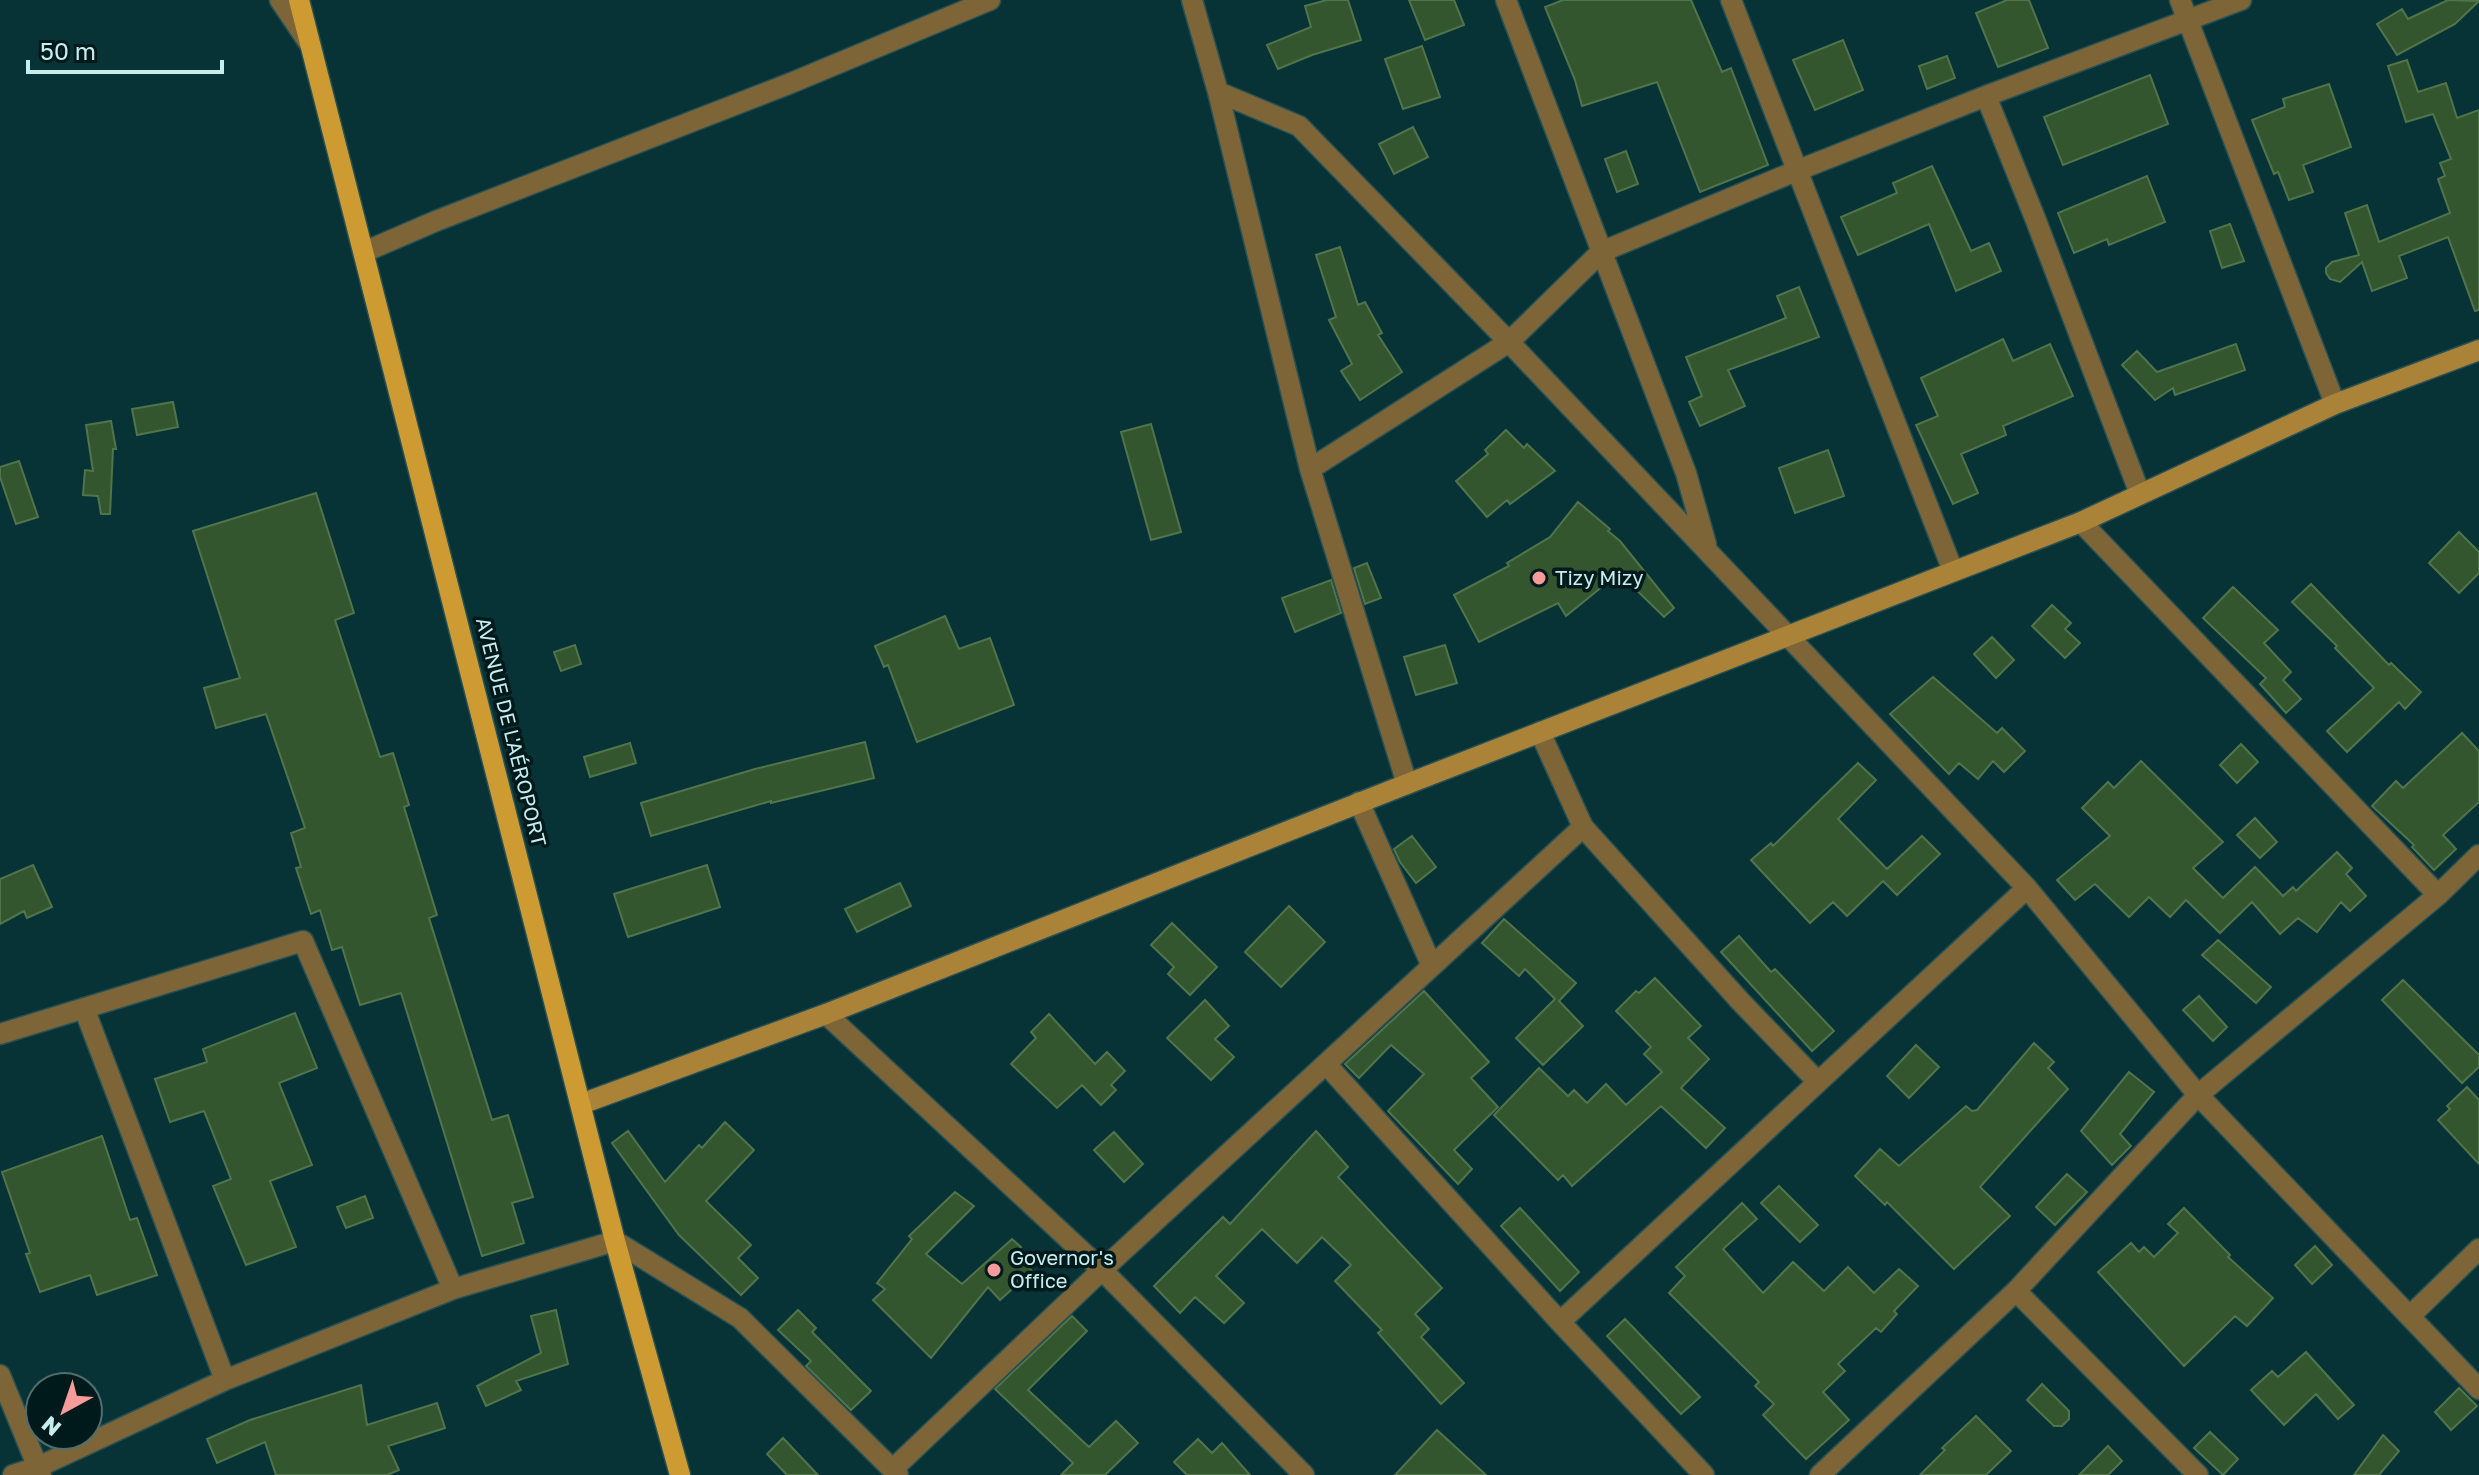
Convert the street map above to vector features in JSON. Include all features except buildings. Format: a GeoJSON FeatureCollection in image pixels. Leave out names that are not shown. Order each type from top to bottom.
{"type":"FeatureCollection","features":[{"type":"Feature","properties":{"kind":"main road","name":"AVENUE DE L'AÉROPORT"},"geometry":{"type":"LineString","coordinates":[[299,0],[615,1241],[680,1475]]}},
{"type":"Feature","properties":{"kind":"street"},"geometry":{"type":"LineString","coordinates":[[280,0],[311,45]]}},
{"type":"Feature","properties":{"kind":"street"},"geometry":{"type":"LineString","coordinates":[[1192,0],[1218,92],[1310,469],[1407,784]]}},
{"type":"Feature","properties":{"kind":"street"},"geometry":{"type":"LineString","coordinates":[[1506,0],[1686,473],[1707,549]]}},
{"type":"Feature","properties":{"kind":"street"},"geometry":{"type":"LineString","coordinates":[[1731,0],[1953,571]]}},
{"type":"Feature","properties":{"kind":"street"},"geometry":{"type":"LineString","coordinates":[[1310,469],[1509,342],[1601,252],[1986,96],[2184,10],[2241,0]]}},
{"type":"Feature","properties":{"kind":"street"},"geometry":{"type":"LineString","coordinates":[[364,252],[791,83],[982,2]]}},
{"type":"Feature","properties":{"kind":"street"},"geometry":{"type":"LineString","coordinates":[[2184,10],[2335,404]]}},
{"type":"Feature","properties":{"kind":"street"},"geometry":{"type":"LineString","coordinates":[[1218,92],[1299,126],[1707,549],[2027,888],[2198,1095],[2479,1389]]}},
{"type":"Feature","properties":{"kind":"street"},"geometry":{"type":"LineString","coordinates":[[1986,96],[2140,494]]}},
{"type":"Feature","properties":{"kind":"street"},"geometry":{"type":"LineString","coordinates":[[581,1104],[826,1014],[1359,802],[2081,522],[2335,404],[2479,350]]}},
{"type":"Feature","properties":{"kind":"street"},"geometry":{"type":"LineString","coordinates":[[2081,522],[2438,895]]}},
{"type":"Feature","properties":{"kind":"street"},"geometry":{"type":"LineString","coordinates":[[1540,732],[1583,827],[1741,1002],[1818,1082]]}},
{"type":"Feature","properties":{"kind":"street"},"geometry":{"type":"LineString","coordinates":[[1359,802],[1431,964]]}},
{"type":"Feature","properties":{"kind":"street"},"geometry":{"type":"LineString","coordinates":[[13,1475],[39,1471],[225,1380],[453,1289],[615,1241],[740,1318],[896,1472],[1102,1270],[1583,827]]}},
{"type":"Feature","properties":{"kind":"street"},"geometry":{"type":"LineString","coordinates":[[1820,1475],[2016,1291],[2198,1095],[2438,895],[2479,855]]}},
{"type":"Feature","properties":{"kind":"street"},"geometry":{"type":"LineString","coordinates":[[1560,1322],[2027,888]]}},
{"type":"Feature","properties":{"kind":"street"},"geometry":{"type":"LineString","coordinates":[[0,1034],[303,941],[453,1289]]}},
{"type":"Feature","properties":{"kind":"street"},"geometry":{"type":"LineString","coordinates":[[84,1008],[225,1380]]}},
{"type":"Feature","properties":{"kind":"street"},"geometry":{"type":"LineString","coordinates":[[826,1014],[1102,1270],[1304,1475]]}},
{"type":"Feature","properties":{"kind":"street"},"geometry":{"type":"LineString","coordinates":[[1326,1064],[1560,1322],[1704,1475]]}},
{"type":"Feature","properties":{"kind":"street"},"geometry":{"type":"LineString","coordinates":[[2410,1316],[2479,1249]]}},
{"type":"Feature","properties":{"kind":"street"},"geometry":{"type":"LineString","coordinates":[[2016,1291],[2198,1475]]}},
{"type":"Feature","properties":{"kind":"street"},"geometry":{"type":"LineString","coordinates":[[0,1375],[39,1471]]}},
{"type":"Feature","properties":{"kind":"place","name":"Tizy Mizy"},"geometry":{"type":"Point","coordinates":[1539,578]}},
{"type":"Feature","properties":{"kind":"place","name":"Governor's Office"},"geometry":{"type":"Point","coordinates":[994,1270]}}]}
